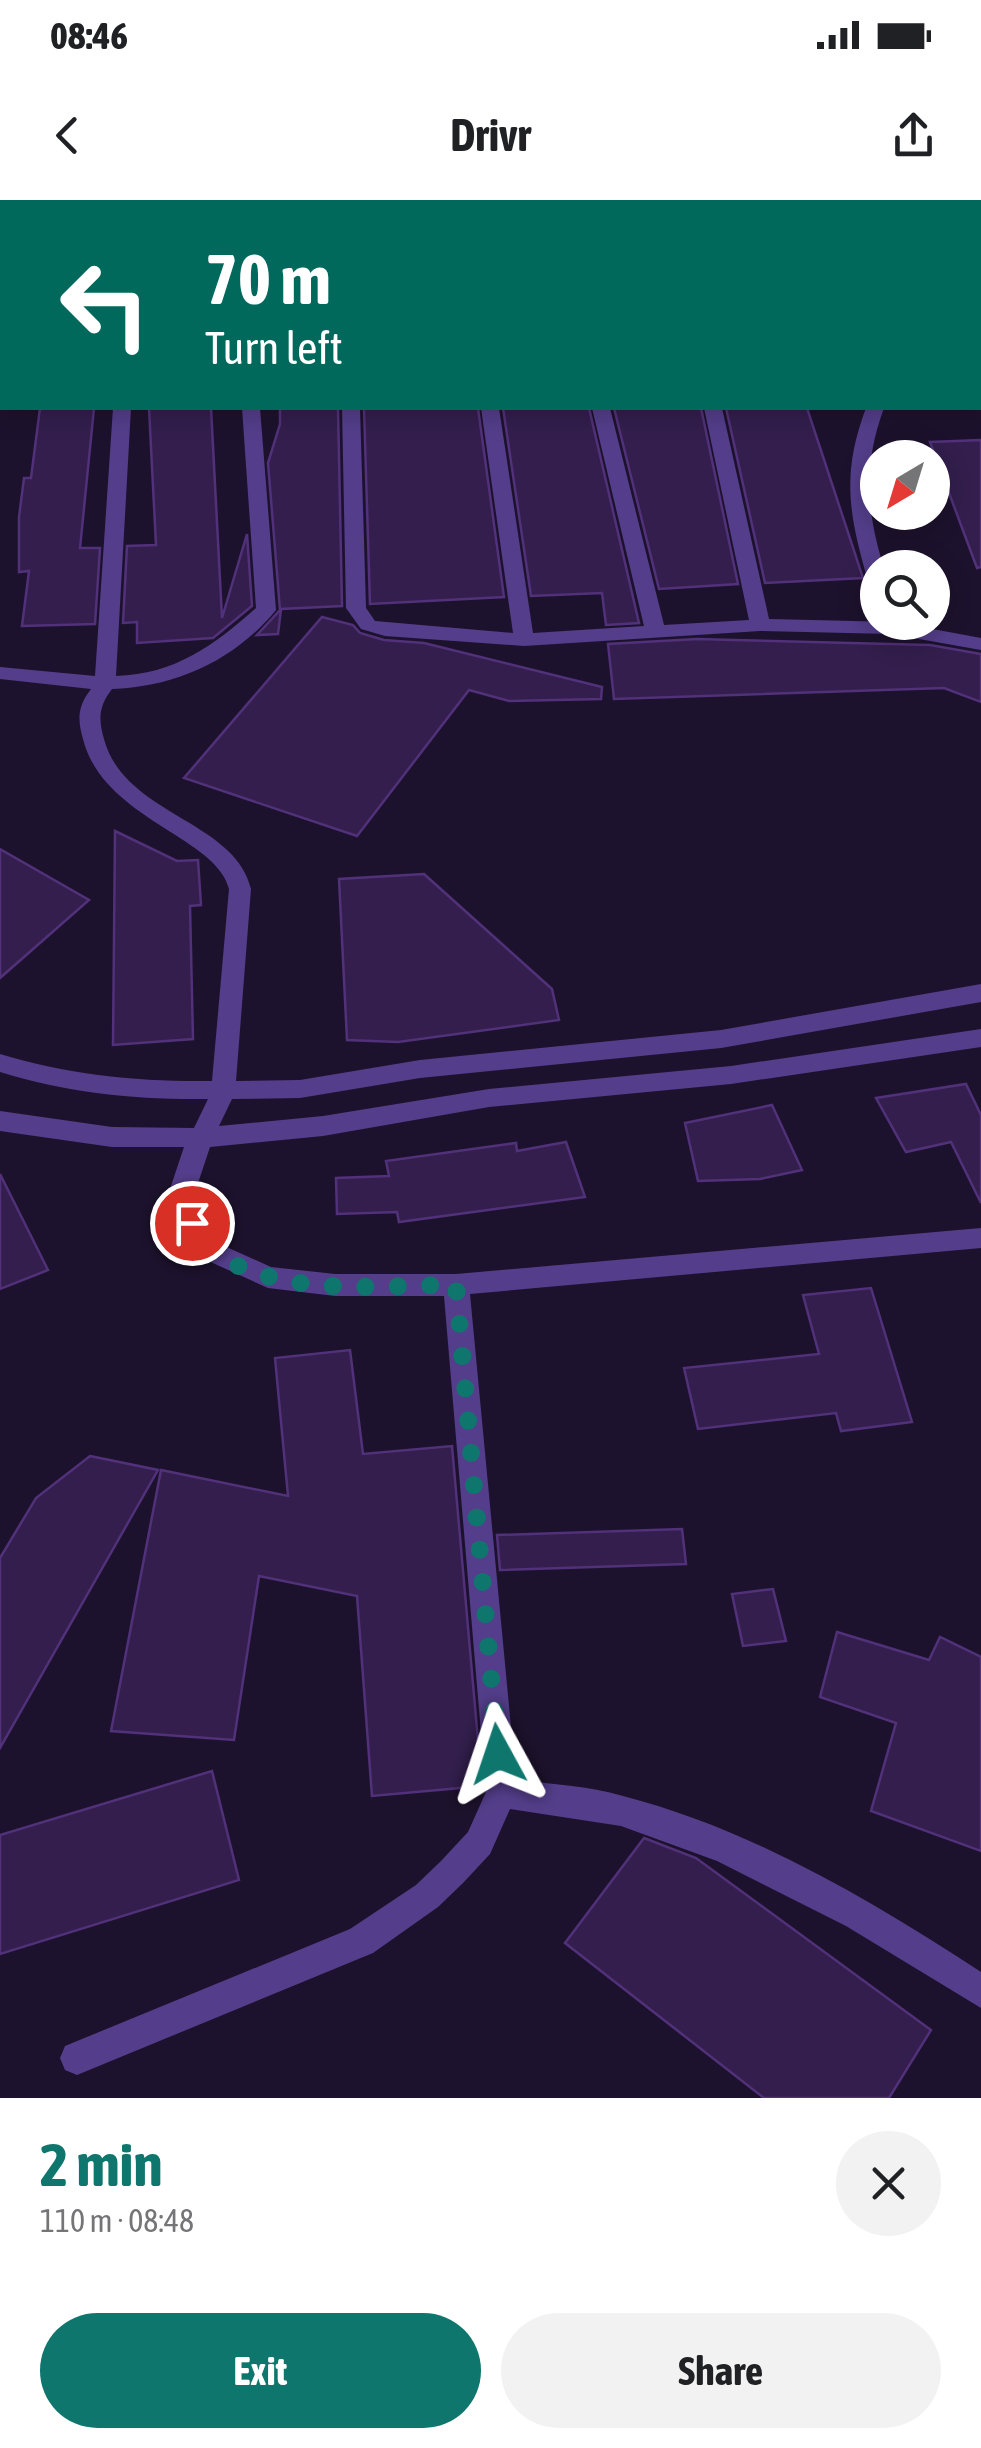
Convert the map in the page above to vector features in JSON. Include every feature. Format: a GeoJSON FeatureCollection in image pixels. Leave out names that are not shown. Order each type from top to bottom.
{"type":"FeatureCollection","features":[{"type":"Feature","properties":{"kind":"street"},"geometry":{"type":"LineString","coordinates":[[122,410],[105,684],[90,704],[89,723],[95,746],[114,780],[152,812],[217,853],[237,876],[238,918],[223,1092],[200,1138],[182,1192],[192,1223],[213,1252],[268,1277],[335,1285],[456,1285],[981,1238]]}},
{"type":"Feature","properties":{"kind":"street"},"geometry":{"type":"LineString","coordinates":[[0,673],[105,684],[138,681],[199,663],[266,610],[251,410]]}},
{"type":"Feature","properties":{"kind":"street"},"geometry":{"type":"LineString","coordinates":[[352,410],[356,608],[360,618],[385,630],[524,640],[655,629],[860,625]]}},
{"type":"Feature","properties":{"kind":"street"},"geometry":{"type":"LineString","coordinates":[[490,410],[524,640]]}},
{"type":"Feature","properties":{"kind":"street"},"geometry":{"type":"LineString","coordinates":[[601,410],[655,629]]}},
{"type":"Feature","properties":{"kind":"street"},"geometry":{"type":"LineString","coordinates":[[713,410],[760,626]]}},
{"type":"Feature","properties":{"kind":"street"},"geometry":{"type":"LineString","coordinates":[[869,550],[856,507],[859,447],[873,410]]}},
{"type":"Feature","properties":{"kind":"street"},"geometry":{"type":"LineString","coordinates":[[950,638],[981,644]]}},
{"type":"Feature","properties":{"kind":"street"},"geometry":{"type":"LineString","coordinates":[[0,1063],[32,1073],[148,1091],[300,1090],[420,1070],[721,1038],[981,994]]}},
{"type":"Feature","properties":{"kind":"street"},"geometry":{"type":"LineString","coordinates":[[721,1038],[730,1075]]}},
{"type":"Feature","properties":{"kind":"street"},"geometry":{"type":"LineString","coordinates":[[0,1121],[112,1136],[200,1138],[323,1126],[490,1098],[730,1075],[981,1038]]}},
{"type":"Feature","properties":{"kind":"street"},"geometry":{"type":"LineString","coordinates":[[77,2058],[362,1940],[427,1896],[479,1842],[502,1794],[456,1285]]}},
{"type":"Feature","properties":{"kind":"street"},"geometry":{"type":"LineString","coordinates":[[502,1794],[634,1814],[784,1874],[897,1935],[981,1991]]}},
{"type":"Feature","properties":{"kind":"building"},"geometry":{"type":"Polygon","coordinates":[[[40,410],[94,410],[80,548],[100,548],[95,624],[22,626],[29,571],[19,572],[19,517],[24,478],[31,478],[40,410]]]}},
{"type":"Feature","properties":{"kind":"building"},"geometry":{"type":"Polygon","coordinates":[[[149,410],[211,410],[222,618],[247,534],[252,606],[213,638],[137,643],[137,622],[123,623],[127,546],[156,545],[149,410]]]}},
{"type":"Feature","properties":{"kind":"building"},"geometry":{"type":"Polygon","coordinates":[[[280,410],[338,410],[342,606],[281,609],[278,634],[257,635],[280,610],[268,463],[280,424],[280,410]]]}},
{"type":"Feature","properties":{"kind":"building"},"geometry":{"type":"Polygon","coordinates":[[[364,410],[478,410],[504,597],[370,604],[364,410]]]}},
{"type":"Feature","properties":{"kind":"building"},"geometry":{"type":"Polygon","coordinates":[[[503,410],[589,410],[639,623],[606,625],[602,593],[531,596],[503,410]]]}},
{"type":"Feature","properties":{"kind":"building"},"geometry":{"type":"Polygon","coordinates":[[[614,410],[701,410],[738,584],[659,589],[614,410]]]}},
{"type":"Feature","properties":{"kind":"building"},"geometry":{"type":"Polygon","coordinates":[[[726,410],[808,410],[860,578],[765,583],[726,410]]]}},
{"type":"Feature","properties":{"kind":"building"},"geometry":{"type":"Polygon","coordinates":[[[981,440],[981,567],[977,568],[950,496],[950,441],[981,440]]]}},
{"type":"Feature","properties":{"kind":"building"},"geometry":{"type":"Polygon","coordinates":[[[322,617],[353,625],[360,633],[384,640],[424,643],[602,687],[601,699],[509,701],[469,690],[357,836],[184,778],[322,617]]]}},
{"type":"Feature","properties":{"kind":"building"},"geometry":{"type":"Polygon","coordinates":[[[697,639],[930,645],[981,654],[981,702],[944,688],[614,699],[608,644],[697,639]]]}},
{"type":"Feature","properties":{"kind":"building"},"geometry":{"type":"Polygon","coordinates":[[[115,831],[177,861],[198,860],[201,905],[190,906],[193,1039],[113,1045],[115,831]]]}},
{"type":"Feature","properties":{"kind":"building"},"geometry":{"type":"Polygon","coordinates":[[[0,849],[89,900],[0,978],[0,849]]]}},
{"type":"Feature","properties":{"kind":"building"},"geometry":{"type":"Polygon","coordinates":[[[424,874],[552,989],[559,1020],[398,1042],[347,1040],[339,879],[424,874]]]}},
{"type":"Feature","properties":{"kind":"building"},"geometry":{"type":"Polygon","coordinates":[[[966,1084],[981,1115],[981,1203],[951,1142],[906,1152],[876,1098],[966,1084]]]}},
{"type":"Feature","properties":{"kind":"building"},"geometry":{"type":"Polygon","coordinates":[[[772,1105],[802,1170],[760,1179],[698,1181],[685,1123],[772,1105]]]}},
{"type":"Feature","properties":{"kind":"building"},"geometry":{"type":"Polygon","coordinates":[[[566,1142],[585,1197],[399,1222],[397,1212],[337,1214],[336,1178],[389,1176],[386,1161],[516,1143],[517,1151],[566,1142]]]}},
{"type":"Feature","properties":{"kind":"building"},"geometry":{"type":"Polygon","coordinates":[[[0,1174],[48,1270],[0,1289],[0,1174]]]}},
{"type":"Feature","properties":{"kind":"building"},"geometry":{"type":"Polygon","coordinates":[[[871,1288],[912,1422],[841,1431],[836,1413],[698,1429],[684,1368],[819,1354],[803,1295],[871,1288]]]}},
{"type":"Feature","properties":{"kind":"building"},"geometry":{"type":"Polygon","coordinates":[[[350,1350],[363,1454],[452,1446],[482,1786],[372,1796],[357,1596],[259,1576],[234,1740],[111,1731],[161,1470],[288,1496],[275,1358],[350,1350]]]}},
{"type":"Feature","properties":{"kind":"building"},"geometry":{"type":"Polygon","coordinates":[[[90,1456],[158,1470],[0,1748],[0,1558],[36,1498],[90,1456]]]}},
{"type":"Feature","properties":{"kind":"building"},"geometry":{"type":"Polygon","coordinates":[[[682,1529],[686,1564],[500,1570],[497,1535],[682,1529]]]}},
{"type":"Feature","properties":{"kind":"building"},"geometry":{"type":"Polygon","coordinates":[[[773,1589],[786,1641],[743,1646],[732,1594],[773,1589]]]}},
{"type":"Feature","properties":{"kind":"building"},"geometry":{"type":"Polygon","coordinates":[[[837,1632],[929,1660],[940,1637],[981,1657],[981,1851],[871,1811],[896,1723],[820,1697],[837,1632]]]}},
{"type":"Feature","properties":{"kind":"building"},"geometry":{"type":"Polygon","coordinates":[[[212,1771],[239,1880],[0,1954],[0,1835],[212,1771]]]}},
{"type":"Feature","properties":{"kind":"building"},"geometry":{"type":"Polygon","coordinates":[[[644,1838],[696,1858],[931,2030],[889,2098],[764,2098],[565,1943],[644,1838]]]}},
{"type":"Feature","properties":{"kind":"route"},"geometry":{"type":"LineString","coordinates":[[192,1223],[213,1252],[268,1277],[335,1285],[456,1285],[498,1754]]}}]}
